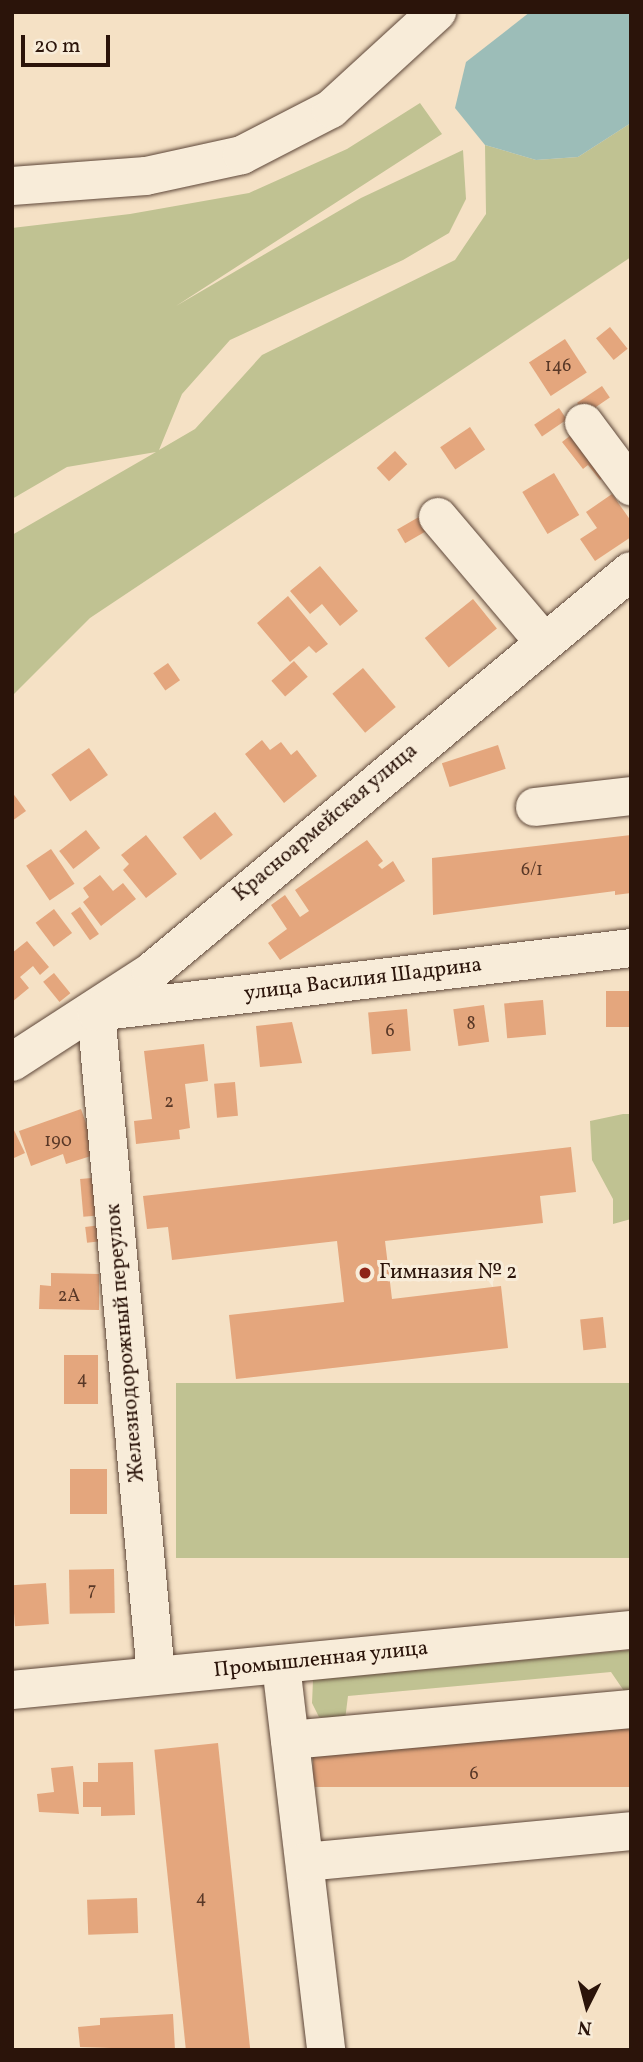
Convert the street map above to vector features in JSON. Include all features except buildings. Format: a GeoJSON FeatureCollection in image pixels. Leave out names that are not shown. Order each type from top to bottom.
{"type":"FeatureCollection","features":[{"type":"Feature","properties":{"kind":"street"},"geometry":{"type":"LineString","coordinates":[[12,186],[146,176],[242,155],[331,109],[437,12]]}},
{"type":"Feature","properties":{"kind":"street"},"geometry":{"type":"LineString","coordinates":[[584,423],[631,486]]}},
{"type":"Feature","properties":{"kind":"street"},"geometry":{"type":"LineString","coordinates":[[438,517],[544,642]]}},
{"type":"Feature","properties":{"kind":"street","name":"Красноармейская улица"},"geometry":{"type":"LineString","coordinates":[[12,1062],[96,1012],[151,972],[631,571]]}},
{"type":"Feature","properties":{"kind":"street"},"geometry":{"type":"LineString","coordinates":[[535,807],[631,796]]}},
{"type":"Feature","properties":{"kind":"street","name":"улица Василия Шадрина"},"geometry":{"type":"LineString","coordinates":[[96,1012],[631,948]]}},
{"type":"Feature","properties":{"kind":"street","name":"Железнодорожный переулок"},"geometry":{"type":"LineString","coordinates":[[96,1012],[156,1675]]}},
{"type":"Feature","properties":{"kind":"street","name":"Промышленная улица"},"geometry":{"type":"LineString","coordinates":[[12,1690],[631,1630]]}},
{"type":"Feature","properties":{"kind":"street"},"geometry":{"type":"LineString","coordinates":[[281,1665],[326,2050]]}},
{"type":"Feature","properties":{"kind":"street"},"geometry":{"type":"LineString","coordinates":[[290,1740],[631,1709]]}},
{"type":"Feature","properties":{"kind":"street"},"geometry":{"type":"LineString","coordinates":[[304,1863],[631,1831]]}},
{"type":"Feature","properties":{"kind":"green space"},"geometry":{"type":"Polygon","coordinates":[[[420,103],[442,134],[176,306],[361,198],[463,150],[466,199],[449,233],[403,260],[230,340],[182,394],[159,450],[195,429],[262,355],[455,260],[486,214],[485,145],[536,160],[578,157],[631,123],[631,257],[90,618],[12,696],[12,535],[156,452],[67,467],[12,499],[12,228],[130,214],[249,193],[347,149],[420,103]]]}},
{"type":"Feature","properties":{"kind":"green space"},"geometry":{"type":"Polygon","coordinates":[[[631,1114],[631,1219],[613,1224],[613,1199],[592,1160],[590,1121],[631,1114]]]}},
{"type":"Feature","properties":{"kind":"green space"},"geometry":{"type":"Polygon","coordinates":[[[176,1383],[631,1383],[631,1558],[176,1558],[176,1383]]]}},
{"type":"Feature","properties":{"kind":"green space"},"geometry":{"type":"Polygon","coordinates":[[[631,1650],[631,1692],[624,1691],[611,1672],[348,1696],[345,1720],[319,1717],[312,1703],[313,1680],[631,1650]]]}},
{"type":"Feature","properties":{"kind":"water"},"geometry":{"type":"Polygon","coordinates":[[[530,12],[631,12],[631,123],[578,157],[536,160],[485,145],[455,108],[466,62],[530,12]]]}},
{"type":"Feature","properties":{"kind":"place","name":"Гимназия № 2"},"geometry":{"type":"Point","coordinates":[365,1273]}}]}
